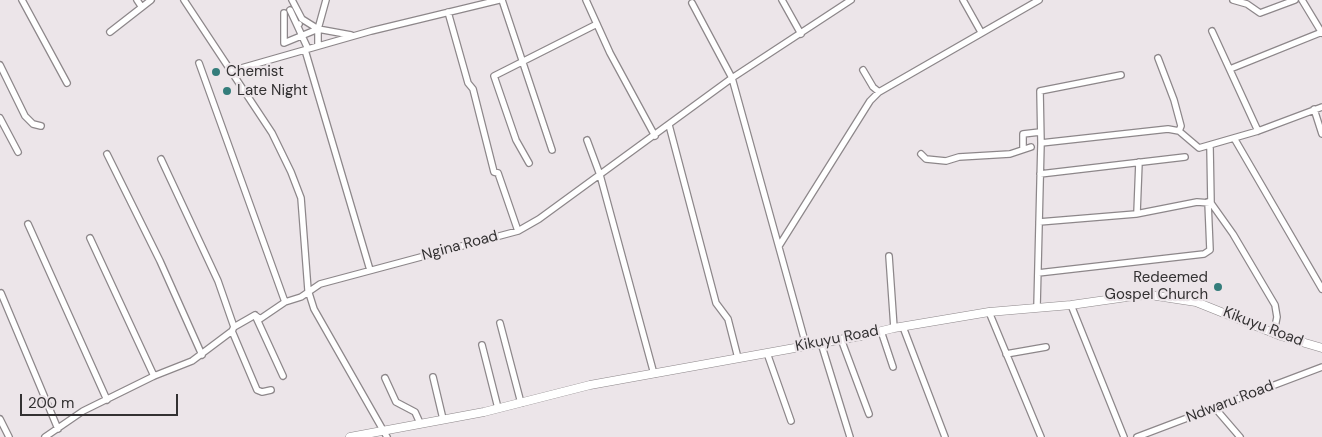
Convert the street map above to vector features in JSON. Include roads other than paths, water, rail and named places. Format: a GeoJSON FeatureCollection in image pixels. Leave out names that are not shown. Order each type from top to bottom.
{"type":"FeatureCollection","features":[{"type":"Feature","properties":{"kind":"main road","name":"Kikuyu Road"},"geometry":{"type":"LineString","coordinates":[[350,437],[386,433],[420,423],[521,403],[590,385],[894,328],[989,312],[1071,305],[1134,296],[1173,297],[1213,307],[1274,332],[1322,348]]}},
{"type":"Feature","properties":{"kind":"street"},"geometry":{"type":"LineString","coordinates":[[22,0],[67,83]]}},
{"type":"Feature","properties":{"kind":"street"},"geometry":{"type":"LineString","coordinates":[[137,0],[141,6]]}},
{"type":"Feature","properties":{"kind":"street"},"geometry":{"type":"LineString","coordinates":[[110,32],[151,0]]}},
{"type":"Feature","properties":{"kind":"street"},"geometry":{"type":"LineString","coordinates":[[184,0],[272,133],[292,172],[301,198],[308,290],[319,318],[386,433]]}},
{"type":"Feature","properties":{"kind":"street"},"geometry":{"type":"LineString","coordinates":[[292,0],[301,18],[318,29],[353,36]]}},
{"type":"Feature","properties":{"kind":"street"},"geometry":{"type":"LineString","coordinates":[[318,46],[318,29],[326,0]]}},
{"type":"Feature","properties":{"kind":"street"},"geometry":{"type":"LineString","coordinates":[[231,70],[353,36],[501,0],[552,150]]}},
{"type":"Feature","properties":{"kind":"street"},"geometry":{"type":"LineString","coordinates":[[586,0],[655,136]]}},
{"type":"Feature","properties":{"kind":"street"},"geometry":{"type":"LineString","coordinates":[[782,0],[801,34]]}},
{"type":"Feature","properties":{"kind":"street","name":"Ngina Road"},"geometry":{"type":"LineString","coordinates":[[45,437],[83,411],[154,376],[192,361],[233,329],[255,316],[260,319],[285,302],[301,297],[308,290],[370,270],[518,231],[540,219],[732,78],[851,0]]}},
{"type":"Feature","properties":{"kind":"street"},"geometry":{"type":"LineString","coordinates":[[963,0],[982,32]]}},
{"type":"Feature","properties":{"kind":"street"},"geometry":{"type":"LineString","coordinates":[[779,246],[870,101],[879,92],[1039,0]]}},
{"type":"Feature","properties":{"kind":"street"},"geometry":{"type":"LineString","coordinates":[[1233,0],[1247,4],[1260,13],[1295,0]]}},
{"type":"Feature","properties":{"kind":"street"},"geometry":{"type":"LineString","coordinates":[[1230,69],[1322,32],[1302,0]]}},
{"type":"Feature","properties":{"kind":"street"},"geometry":{"type":"LineString","coordinates":[[692,3],[732,78],[806,345]]}},
{"type":"Feature","properties":{"kind":"street"},"geometry":{"type":"LineString","coordinates":[[318,29],[302,35],[284,43],[287,11],[302,35],[370,270]]}},
{"type":"Feature","properties":{"kind":"street"},"geometry":{"type":"LineString","coordinates":[[448,12],[468,83],[473,89],[494,172],[498,173],[518,231]]}},
{"type":"Feature","properties":{"kind":"street"},"geometry":{"type":"LineString","coordinates":[[297,25],[306,21]]}},
{"type":"Feature","properties":{"kind":"street"},"geometry":{"type":"LineString","coordinates":[[529,162],[516,140],[494,76],[597,24]]}},
{"type":"Feature","properties":{"kind":"street"},"geometry":{"type":"LineString","coordinates":[[1212,31],[1258,131]]}},
{"type":"Feature","properties":{"kind":"street"},"geometry":{"type":"LineString","coordinates":[[1158,58],[1174,100],[1181,126],[1179,131]]}},
{"type":"Feature","properties":{"kind":"street"},"geometry":{"type":"LineString","coordinates":[[199,63],[285,302]]}},
{"type":"Feature","properties":{"kind":"street"},"geometry":{"type":"LineString","coordinates":[[0,65],[25,116],[33,124],[42,126]]}},
{"type":"Feature","properties":{"kind":"street"},"geometry":{"type":"LineString","coordinates":[[863,70],[873,87],[879,92]]}},
{"type":"Feature","properties":{"kind":"street"},"geometry":{"type":"LineString","coordinates":[[1037,307],[1041,143],[1040,91],[1121,75]]}},
{"type":"Feature","properties":{"kind":"street"},"geometry":{"type":"LineString","coordinates":[[1041,143],[1168,129],[1179,131],[1199,148],[1210,147],[1322,106]]}},
{"type":"Feature","properties":{"kind":"street"},"geometry":{"type":"LineString","coordinates":[[1314,109],[1322,134]]}},
{"type":"Feature","properties":{"kind":"street"},"geometry":{"type":"LineString","coordinates":[[0,118],[18,152]]}},
{"type":"Feature","properties":{"kind":"street"},"geometry":{"type":"LineString","coordinates":[[669,125],[716,303],[728,319],[738,358]]}},
{"type":"Feature","properties":{"kind":"street"},"geometry":{"type":"LineString","coordinates":[[1023,148],[1024,134],[1040,132]]}},
{"type":"Feature","properties":{"kind":"street"},"geometry":{"type":"LineString","coordinates":[[1234,138],[1322,287]]}},
{"type":"Feature","properties":{"kind":"street"},"geometry":{"type":"LineString","coordinates":[[588,140],[600,175],[654,374]]}},
{"type":"Feature","properties":{"kind":"street"},"geometry":{"type":"LineString","coordinates":[[921,154],[926,159],[946,161],[960,157],[1005,155],[1031,147]]}},
{"type":"Feature","properties":{"kind":"street"},"geometry":{"type":"LineString","coordinates":[[1038,273],[1204,254],[1210,250],[1210,147]]}},
{"type":"Feature","properties":{"kind":"street"},"geometry":{"type":"LineString","coordinates":[[107,154],[160,261],[202,354]]}},
{"type":"Feature","properties":{"kind":"street"},"geometry":{"type":"LineString","coordinates":[[1040,174],[1185,157]]}},
{"type":"Feature","properties":{"kind":"street"},"geometry":{"type":"LineString","coordinates":[[161,159],[218,281],[233,329],[257,390],[262,392],[271,390]]}},
{"type":"Feature","properties":{"kind":"street"},"geometry":{"type":"LineString","coordinates":[[1136,214],[1139,162]]}},
{"type":"Feature","properties":{"kind":"street"},"geometry":{"type":"LineString","coordinates":[[1039,222],[1136,214],[1197,202],[1210,202]]}},
{"type":"Feature","properties":{"kind":"street"},"geometry":{"type":"LineString","coordinates":[[1210,202],[1233,234],[1275,305],[1277,317],[1274,332]]}},
{"type":"Feature","properties":{"kind":"street"},"geometry":{"type":"LineString","coordinates":[[28,224],[107,400]]}},
{"type":"Feature","properties":{"kind":"street"},"geometry":{"type":"LineString","coordinates":[[90,238],[154,376]]}},
{"type":"Feature","properties":{"kind":"street"},"geometry":{"type":"LineString","coordinates":[[889,256],[894,328]]}},
{"type":"Feature","properties":{"kind":"street"},"geometry":{"type":"LineString","coordinates":[[1,293],[58,429]]}},
{"type":"Feature","properties":{"kind":"street"},"geometry":{"type":"LineString","coordinates":[[1071,305],[1124,437]]}},
{"type":"Feature","properties":{"kind":"street"},"geometry":{"type":"LineString","coordinates":[[989,312],[1041,437]]}},
{"type":"Feature","properties":{"kind":"street"},"geometry":{"type":"LineString","coordinates":[[255,316],[282,376]]}},
{"type":"Feature","properties":{"kind":"street"},"geometry":{"type":"LineString","coordinates":[[500,324],[521,403]]}},
{"type":"Feature","properties":{"kind":"street"},"geometry":{"type":"LineString","coordinates":[[903,327],[945,437]]}},
{"type":"Feature","properties":{"kind":"street"},"geometry":{"type":"LineString","coordinates":[[881,331],[893,367]]}},
{"type":"Feature","properties":{"kind":"street"},"geometry":{"type":"LineString","coordinates":[[840,339],[869,414]]}},
{"type":"Feature","properties":{"kind":"street"},"geometry":{"type":"LineString","coordinates":[[821,343],[850,437]]}},
{"type":"Feature","properties":{"kind":"street"},"geometry":{"type":"LineString","coordinates":[[482,345],[498,408]]}},
{"type":"Feature","properties":{"kind":"street"},"geometry":{"type":"LineString","coordinates":[[1006,354],[1046,347]]}},
{"type":"Feature","properties":{"kind":"street"},"geometry":{"type":"LineString","coordinates":[[767,353],[790,421]]}},
{"type":"Feature","properties":{"kind":"street","name":"Ndwaru Road"},"geometry":{"type":"LineString","coordinates":[[1139,437],[1322,367]]}},
{"type":"Feature","properties":{"kind":"street"},"geometry":{"type":"LineString","coordinates":[[433,377],[443,419]]}},
{"type":"Feature","properties":{"kind":"street"},"geometry":{"type":"LineString","coordinates":[[385,378],[396,402],[415,412],[420,423]]}},
{"type":"Feature","properties":{"kind":"street"},"geometry":{"type":"LineString","coordinates":[[1215,408],[1240,437]]}},
{"type":"Feature","properties":{"kind":"street"},"geometry":{"type":"LineString","coordinates":[[0,419],[9,437]]}},
{"type":"Feature","properties":{"kind":"place","name":"Chemist"},"geometry":{"type":"Point","coordinates":[216,72]}},
{"type":"Feature","properties":{"kind":"place","name":"Late Night"},"geometry":{"type":"Point","coordinates":[227,91]}},
{"type":"Feature","properties":{"kind":"place","name":"Redeemed Gospel Church"},"geometry":{"type":"Point","coordinates":[1218,287]}}]}
